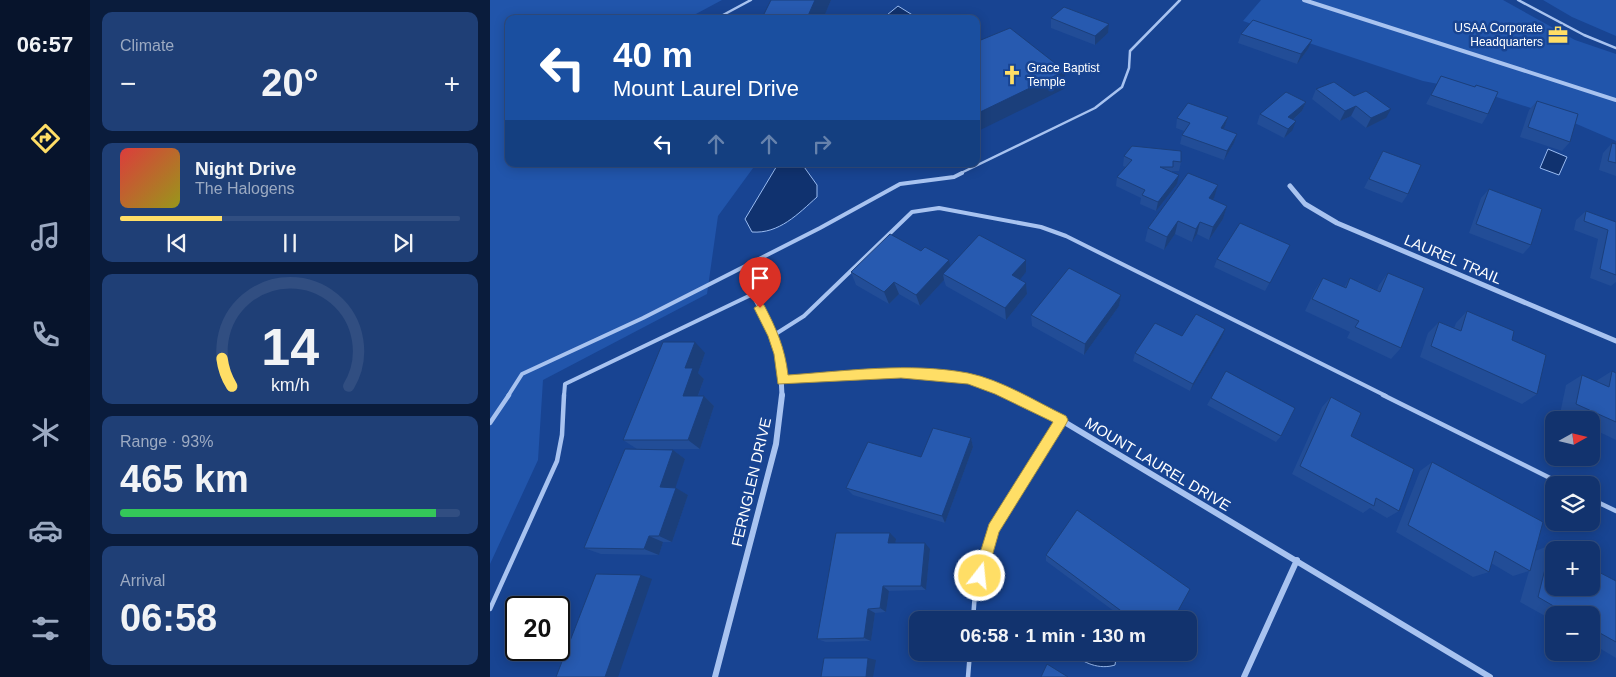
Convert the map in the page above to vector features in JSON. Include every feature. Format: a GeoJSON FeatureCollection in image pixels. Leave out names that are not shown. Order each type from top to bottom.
{"type":"FeatureCollection","features":[{"type":"Feature","properties":{"kind":"street"},"geometry":{"type":"LineString","coordinates":[[1304,0],[1616,100]]}},
{"type":"Feature","properties":{"kind":"street","name":"LAUREL TRAIL"},"geometry":{"type":"LineString","coordinates":[[1290,186],[1295,195],[1310,210],[1337,223],[1616,341]]}},
{"type":"Feature","properties":{"kind":"street","name":"FERNGLEN DRIVE"},"geometry":{"type":"LineString","coordinates":[[715,677],[776,444],[782,401],[780,354],[774,335],[753,294]]}},
{"type":"Feature","properties":{"kind":"street","name":"MOUNT LAUREL DRIVE"},"geometry":{"type":"LineString","coordinates":[[782,380],[915,373],[968,378],[1000,390],[1062,420],[1490,677]]}},
{"type":"Feature","properties":{"kind":"street"},"geometry":{"type":"LineString","coordinates":[[1244,677],[1297,560]]}},
{"type":"Feature","properties":{"kind":"lane"},"geometry":{"type":"LineString","coordinates":[[723,15],[751,0]]}},
{"type":"Feature","properties":{"kind":"lane"},"geometry":{"type":"LineString","coordinates":[[980,164],[1095,108],[1122,87],[1129,68],[1130,51],[1180,0]]}},
{"type":"Feature","properties":{"kind":"lane"},"geometry":{"type":"LineString","coordinates":[[1518,0],[1584,35],[1616,48]]}},
{"type":"Feature","properties":{"kind":"lane"},"geometry":{"type":"LineString","coordinates":[[490,423],[522,374],[643,318],[820,228],[900,184],[954,177],[974,167]]}},
{"type":"Feature","properties":{"kind":"lane"},"geometry":{"type":"LineString","coordinates":[[774,335],[804,316],[912,212],[939,208],[1041,227],[1066,236],[1546,476]]}},
{"type":"Feature","properties":{"kind":"lane"},"geometry":{"type":"LineString","coordinates":[[490,610],[558,461],[562,435],[565,384],[753,294]]}},
{"type":"Feature","properties":{"kind":"lane"},"geometry":{"type":"LineString","coordinates":[[974,611],[975,592],[993,529],[1062,420]]}},
{"type":"Feature","properties":{"kind":"lane"},"geometry":{"type":"LineString","coordinates":[[1600,503],[1616,511]]}},
{"type":"Feature","properties":{"kind":"lane"},"geometry":{"type":"LineString","coordinates":[[968,677],[969,661]]}},
{"type":"Feature","properties":{"kind":"shaded area"},"geometry":{"type":"Polygon","coordinates":[[[490,0],[722,0],[694,15],[505,15],[505,167],[754,167],[718,216],[707,294],[543,380],[538,460],[490,564],[490,0]]]}},
{"type":"Feature","properties":{"kind":"shaded area"},"geometry":{"type":"Polygon","coordinates":[[[1261,0],[1503,0],[1575,40],[1616,54],[1616,141],[1565,119],[1484,93],[1423,81],[1243,21],[1261,0]]]}},
{"type":"Feature","properties":{"kind":"shaded area"},"geometry":{"type":"Polygon","coordinates":[[[1543,0],[1616,0],[1616,36],[1572,17],[1543,0]]]}},
{"type":"Feature","properties":{"kind":"shaded area"},"geometry":{"type":"Polygon","coordinates":[[[898,6],[913,15],[887,15],[898,6]]]}},
{"type":"Feature","properties":{"kind":"shaded area"},"geometry":{"type":"Polygon","coordinates":[[[1548,149],[1567,157],[1559,175],[1540,168],[1548,149]]]}},
{"type":"Feature","properties":{"kind":"shaded area"},"geometry":{"type":"Polygon","coordinates":[[[776,167],[804,167],[817,185],[817,197],[788,222],[771,230],[752,232],[745,219],[776,167]]]}},
{"type":"Feature","properties":{"kind":"shaded area"},"geometry":{"type":"Polygon","coordinates":[[[1083,661],[1116,661],[1115,665],[1103,667],[1083,661]]]}},
{"type":"Feature","properties":{"kind":"building"},"geometry":{"type":"Polygon","coordinates":[[[771,0],[815,0],[808,15],[764,15],[771,0]]]}},
{"type":"Feature","properties":{"kind":"building"},"geometry":{"type":"Polygon","coordinates":[[[1064,7],[1109,24],[1095,36],[1051,18],[1064,7]]]}},
{"type":"Feature","properties":{"kind":"building"},"geometry":{"type":"Polygon","coordinates":[[[1253,20],[1312,40],[1301,54],[1241,34],[1253,20]]]}},
{"type":"Feature","properties":{"kind":"building","name":"Grace Baptist Temple"},"geometry":{"type":"Polygon","coordinates":[[[1010,28],[1065,71],[980,112],[980,40],[1010,28]]]}},
{"type":"Feature","properties":{"kind":"building"},"geometry":{"type":"Polygon","coordinates":[[[1441,76],[1498,92],[1488,114],[1431,95],[1441,76]]]}},
{"type":"Feature","properties":{"kind":"building"},"geometry":{"type":"Polygon","coordinates":[[[1334,82],[1354,96],[1366,91],[1391,109],[1371,118],[1356,106],[1345,111],[1316,89],[1334,82]]]}},
{"type":"Feature","properties":{"kind":"building"},"geometry":{"type":"Polygon","coordinates":[[[1286,92],[1306,102],[1288,117],[1296,121],[1288,129],[1260,114],[1286,92]]]}},
{"type":"Feature","properties":{"kind":"building"},"geometry":{"type":"Polygon","coordinates":[[[1537,101],[1578,114],[1570,142],[1528,127],[1537,101]]]}},
{"type":"Feature","properties":{"kind":"building"},"geometry":{"type":"Polygon","coordinates":[[[1188,103],[1228,117],[1221,128],[1237,134],[1227,151],[1182,135],[1190,123],[1177,118],[1188,103]]]}},
{"type":"Feature","properties":{"kind":"building"},"geometry":{"type":"Polygon","coordinates":[[[1612,143],[1616,144],[1616,163],[1608,161],[1612,143]]]}},
{"type":"Feature","properties":{"kind":"building"},"geometry":{"type":"Polygon","coordinates":[[[1132,146],[1181,151],[1181,162],[1173,161],[1173,167],[1160,167],[1179,175],[1158,202],[1142,195],[1145,190],[1117,177],[1132,160],[1124,156],[1132,146]]]}},
{"type":"Feature","properties":{"kind":"building"},"geometry":{"type":"Polygon","coordinates":[[[1383,151],[1421,165],[1408,194],[1369,179],[1383,151]]]}},
{"type":"Feature","properties":{"kind":"building"},"geometry":{"type":"Polygon","coordinates":[[[1188,173],[1218,185],[1209,198],[1227,206],[1213,227],[1200,222],[1196,229],[1178,221],[1167,237],[1148,228],[1188,173]]]}},
{"type":"Feature","properties":{"kind":"building"},"geometry":{"type":"Polygon","coordinates":[[[1489,189],[1542,209],[1531,245],[1476,224],[1489,189]]]}},
{"type":"Feature","properties":{"kind":"building"},"geometry":{"type":"Polygon","coordinates":[[[1586,211],[1616,222],[1616,275],[1600,269],[1608,230],[1584,221],[1586,211]]]}},
{"type":"Feature","properties":{"kind":"building"},"geometry":{"type":"Polygon","coordinates":[[[1240,223],[1290,245],[1270,283],[1217,259],[1240,223]]]}},
{"type":"Feature","properties":{"kind":"building"},"geometry":{"type":"Polygon","coordinates":[[[890,234],[921,251],[925,247],[949,260],[916,295],[894,282],[884,292],[851,272],[890,234]]]}},
{"type":"Feature","properties":{"kind":"building"},"geometry":{"type":"Polygon","coordinates":[[[979,235],[1026,260],[1012,275],[1026,283],[1005,308],[943,274],[979,235]]]}},
{"type":"Feature","properties":{"kind":"building"},"geometry":{"type":"Polygon","coordinates":[[[1069,268],[1121,295],[1085,344],[1031,315],[1069,268]]]}},
{"type":"Feature","properties":{"kind":"building"},"geometry":{"type":"Polygon","coordinates":[[[1388,273],[1424,288],[1401,348],[1355,327],[1359,321],[1312,299],[1323,278],[1346,288],[1350,278],[1380,292],[1388,273]]]}},
{"type":"Feature","properties":{"kind":"building"},"geometry":{"type":"Polygon","coordinates":[[[1467,311],[1514,331],[1512,340],[1546,355],[1537,394],[1431,346],[1439,322],[1461,331],[1467,311]]]}},
{"type":"Feature","properties":{"kind":"building"},"geometry":{"type":"Polygon","coordinates":[[[1196,314],[1225,329],[1193,384],[1135,353],[1155,323],[1182,336],[1196,314]]]}},
{"type":"Feature","properties":{"kind":"building"},"geometry":{"type":"Polygon","coordinates":[[[663,342],[695,342],[685,368],[693,368],[683,396],[704,396],[688,440],[623,440],[663,342]]]}},
{"type":"Feature","properties":{"kind":"building"},"geometry":{"type":"Polygon","coordinates":[[[1226,371],[1295,408],[1281,436],[1211,398],[1226,371]]]}},
{"type":"Feature","properties":{"kind":"building"},"geometry":{"type":"Polygon","coordinates":[[[1612,371],[1616,373],[1616,422],[1600,415],[1600,411],[1592,411],[1576,404],[1582,375],[1609,387],[1612,371]]]}},
{"type":"Feature","properties":{"kind":"building"},"geometry":{"type":"Polygon","coordinates":[[[1331,397],[1361,413],[1351,436],[1414,469],[1399,511],[1376,498],[1374,506],[1300,466],[1331,397]]]}},
{"type":"Feature","properties":{"kind":"building"},"geometry":{"type":"Polygon","coordinates":[[[933,428],[971,438],[942,516],[846,488],[868,442],[921,457],[933,428]]]}},
{"type":"Feature","properties":{"kind":"building"},"geometry":{"type":"Polygon","coordinates":[[[625,449],[673,450],[660,487],[676,488],[659,536],[649,536],[644,549],[584,548],[625,449]]]}},
{"type":"Feature","properties":{"kind":"building"},"geometry":{"type":"Polygon","coordinates":[[[1432,462],[1543,522],[1530,571],[1495,551],[1489,572],[1408,525],[1432,462]]]}},
{"type":"Feature","properties":{"kind":"building"},"geometry":{"type":"Polygon","coordinates":[[[1077,510],[1190,589],[1178,611],[1121,611],[1046,555],[1077,510]]]}},
{"type":"Feature","properties":{"kind":"building"},"geometry":{"type":"Polygon","coordinates":[[[836,533],[890,533],[888,543],[925,543],[921,586],[883,586],[880,608],[868,609],[864,638],[817,639],[836,533]]]}},
{"type":"Feature","properties":{"kind":"building"},"geometry":{"type":"Polygon","coordinates":[[[1545,569],[1545,596],[1600,596],[1600,573],[1616,581],[1616,642],[1600,633],[1600,606],[1554,606],[1538,597],[1545,569]]]}},
{"type":"Feature","properties":{"kind":"building"},"geometry":{"type":"Polygon","coordinates":[[[596,574],[641,575],[605,677],[556,677],[562,661],[570,661],[570,641],[596,574]]]}},
{"type":"Feature","properties":{"kind":"building"},"geometry":{"type":"Polygon","coordinates":[[[824,658],[868,658],[866,677],[821,677],[824,658]]]}},
{"type":"Feature","properties":{"kind":"building"},"geometry":{"type":"Polygon","coordinates":[[[1047,664],[1068,677],[1041,677],[1047,664]]]}},
{"type":"Feature","properties":{"kind":"place","name":"USAA Corporate Headquarters"},"geometry":{"type":"Point","coordinates":[1558,35]}},
{"type":"Feature","properties":{"kind":"place","name":"Grace Baptist Temple"},"geometry":{"type":"Point","coordinates":[1012,75]}},
{"type":"Feature","properties":{"kind":"route"},"geometry":{"type":"LineString","coordinates":[[760,308],[774,335],[780,354],[782,380],[886,373],[915,373],[968,378],[1000,390],[1062,420],[993,529],[980,576]]}}]}
